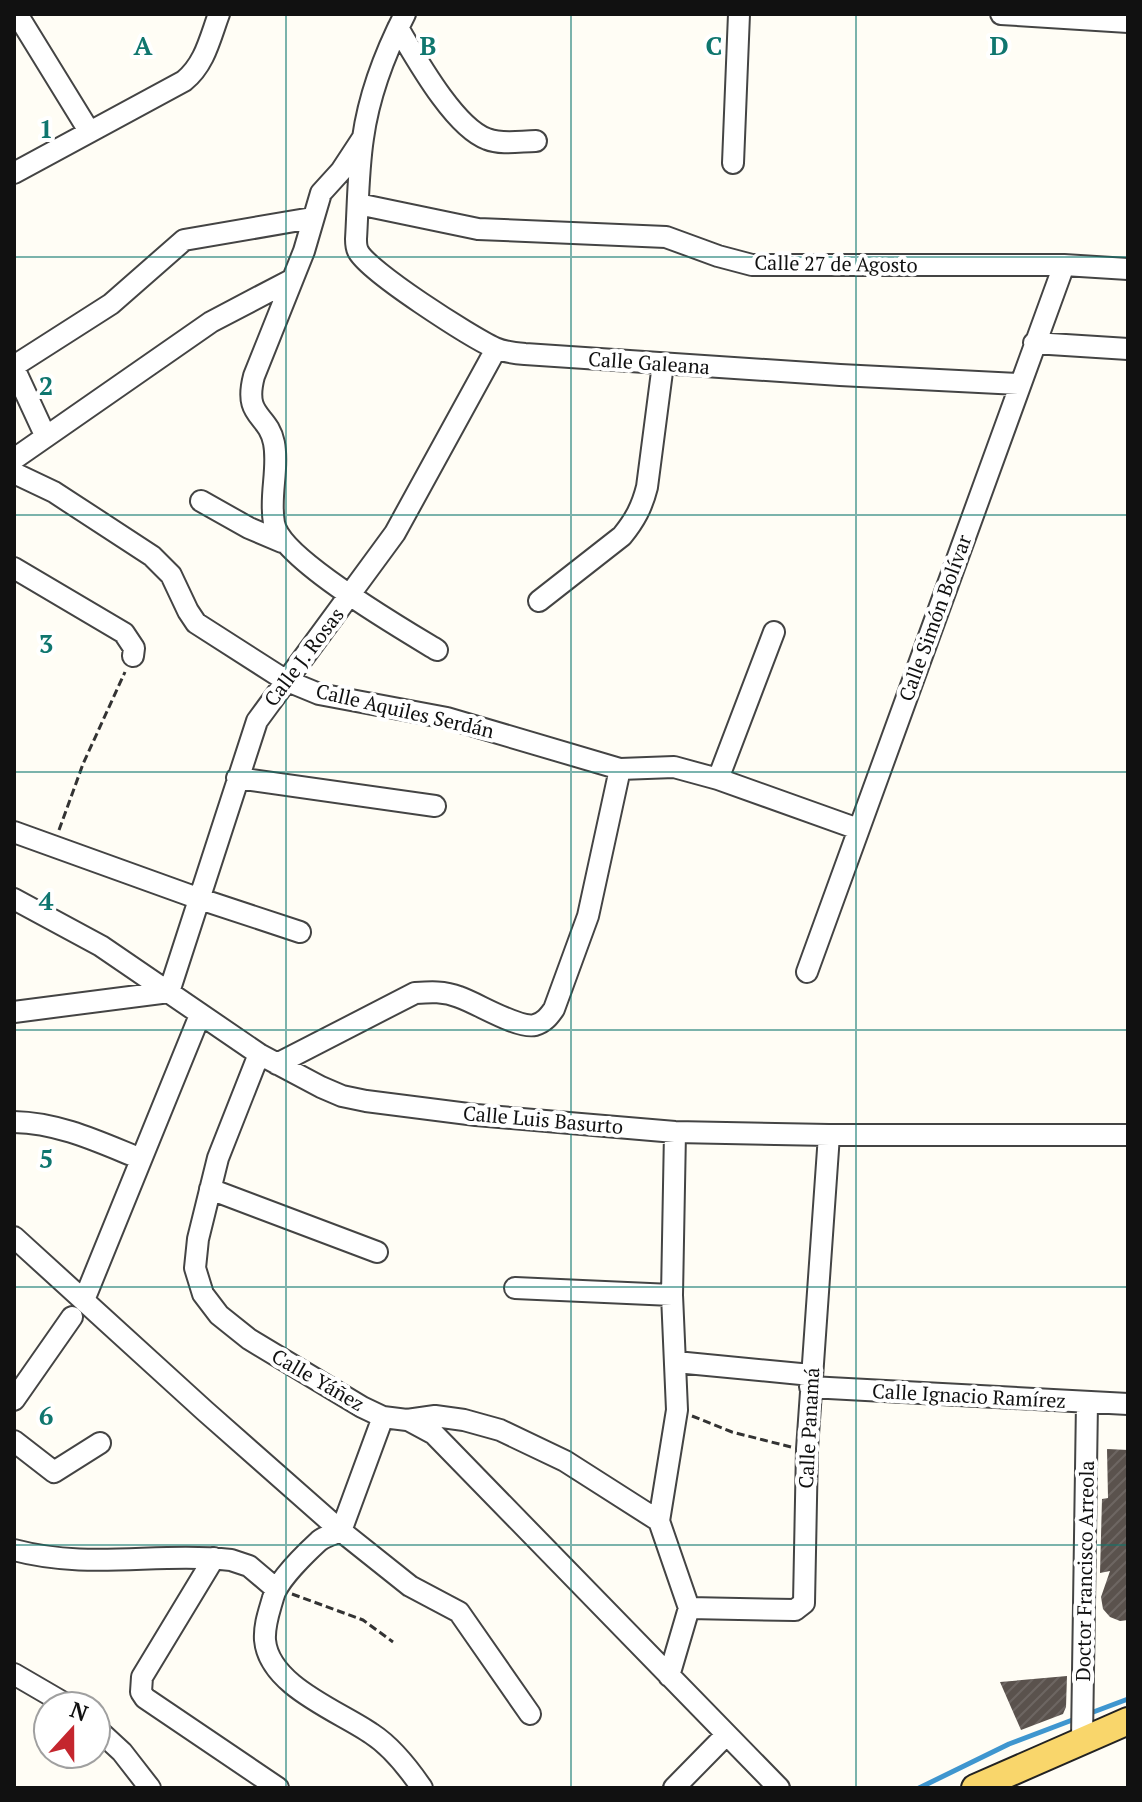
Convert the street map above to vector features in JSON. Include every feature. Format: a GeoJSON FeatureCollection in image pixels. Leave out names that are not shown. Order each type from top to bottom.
{"type":"FeatureCollection","features":[{"type":"Feature","properties":{"kind":"main road"},"geometry":{"type":"LineString","coordinates":[[975,1788],[1128,1721]]}},
{"type":"Feature","properties":{"kind":"street"},"geometry":{"type":"LineString","coordinates":[[17,14],[89,131]]}},
{"type":"Feature","properties":{"kind":"street"},"geometry":{"type":"LineString","coordinates":[[14,173],[184,81],[202,61],[219,14]]}},
{"type":"Feature","properties":{"kind":"street"},"geometry":{"type":"LineString","coordinates":[[733,163],[739,14]]}},
{"type":"Feature","properties":{"kind":"street"},"geometry":{"type":"LineString","coordinates":[[1001,14],[1128,22]]}},
{"type":"Feature","properties":{"kind":"street"},"geometry":{"type":"LineString","coordinates":[[402,21],[437,91],[478,135],[497,142],[536,141]]}},
{"type":"Feature","properties":{"kind":"street","name":"Calle Galeana"},"geometry":{"type":"LineString","coordinates":[[402,21],[372,95],[363,139],[356,239],[358,252],[417,300],[496,349],[663,364],[1019,384]]}},
{"type":"Feature","properties":{"kind":"street"},"geometry":{"type":"LineString","coordinates":[[282,542],[274,526],[274,441],[270,430],[256,415],[251,403],[251,390],[304,251],[321,193],[363,139]]}},
{"type":"Feature","properties":{"kind":"street","name":"Calle 27 de Agosto"},"geometry":{"type":"LineString","coordinates":[[358,204],[478,229],[666,237],[752,265],[1064,265],[1128,269]]}},
{"type":"Feature","properties":{"kind":"street"},"geometry":{"type":"LineString","coordinates":[[45,435],[14,367],[111,304],[184,240],[312,218]]}},
{"type":"Feature","properties":{"kind":"street","name":"Calle Simón Bolívar"},"geometry":{"type":"LineString","coordinates":[[807,972],[1064,265]]}},
{"type":"Feature","properties":{"kind":"street"},"geometry":{"type":"LineString","coordinates":[[14,459],[211,322],[291,280]]}},
{"type":"Feature","properties":{"kind":"street"},"geometry":{"type":"LineString","coordinates":[[1034,343],[1128,349]]}},
{"type":"Feature","properties":{"kind":"street","name":"Calle J. Rosas"},"geometry":{"type":"LineString","coordinates":[[169,992],[257,721],[395,533],[420,493],[496,349]]}},
{"type":"Feature","properties":{"kind":"street"},"geometry":{"type":"LineString","coordinates":[[539,601],[622,536],[642,506],[663,364]]}},
{"type":"Feature","properties":{"kind":"street","name":"Calle Aquiles Serdán"},"geometry":{"type":"LineString","coordinates":[[14,473],[54,492],[152,556],[171,575],[196,623],[285,680],[319,694],[447,718],[620,769],[674,767],[718,779],[858,829]]}},
{"type":"Feature","properties":{"kind":"street"},"geometry":{"type":"LineString","coordinates":[[201,501],[249,528],[282,542],[350,596],[437,650]]}},
{"type":"Feature","properties":{"kind":"street"},"geometry":{"type":"LineString","coordinates":[[14,568],[124,633],[134,648],[133,656]]}},
{"type":"Feature","properties":{"kind":"street"},"geometry":{"type":"LineString","coordinates":[[718,779],[774,632]]}},
{"type":"Feature","properties":{"kind":"street"},"geometry":{"type":"LineString","coordinates":[[268,1059],[415,993],[434,991],[456,996],[533,1026],[546,1020],[554,1009],[588,916],[620,769]]}},
{"type":"Feature","properties":{"kind":"street"},"geometry":{"type":"LineString","coordinates":[[237,778],[435,806]]}},
{"type":"Feature","properties":{"kind":"street"},"geometry":{"type":"LineString","coordinates":[[14,832],[300,932]]}},
{"type":"Feature","properties":{"kind":"street","name":"Calle Luis Basurto"},"geometry":{"type":"LineString","coordinates":[[14,899],[101,946],[268,1059],[342,1096],[476,1115],[675,1132],[1128,1135]]}},
{"type":"Feature","properties":{"kind":"street"},"geometry":{"type":"LineString","coordinates":[[14,1012],[169,992]]}},
{"type":"Feature","properties":{"kind":"street"},"geometry":{"type":"LineString","coordinates":[[14,1400],[78,1308],[200,1015]]}},
{"type":"Feature","properties":{"kind":"street","name":"Calle Yáñez"},"geometry":{"type":"LineString","coordinates":[[268,1059],[228,1130],[198,1239],[195,1268],[203,1294],[219,1315],[249,1339],[383,1417],[407,1420],[435,1416],[500,1430],[565,1461],[659,1521]]}},
{"type":"Feature","properties":{"kind":"street"},"geometry":{"type":"LineString","coordinates":[[14,1122],[33,1122],[71,1130],[141,1159]]}},
{"type":"Feature","properties":{"kind":"street"},"geometry":{"type":"LineString","coordinates":[[669,1676],[689,1608],[659,1521],[677,1410],[672,1295],[675,1132]]}},
{"type":"Feature","properties":{"kind":"street","name":"Calle Panamá"},"geometry":{"type":"LineString","coordinates":[[689,1608],[795,1610],[804,1603],[807,1449],[829,1135]]}},
{"type":"Feature","properties":{"kind":"street"},"geometry":{"type":"LineString","coordinates":[[210,1189],[377,1252]]}},
{"type":"Feature","properties":{"kind":"street"},"geometry":{"type":"LineString","coordinates":[[14,1237],[78,1308],[341,1531],[410,1586],[459,1612],[530,1714]]}},
{"type":"Feature","properties":{"kind":"street"},"geometry":{"type":"LineString","coordinates":[[515,1288],[672,1295]]}},
{"type":"Feature","properties":{"kind":"street","name":"Calle Ignacio Ramírez"},"geometry":{"type":"LineString","coordinates":[[676,1362],[811,1381],[1128,1404]]}},
{"type":"Feature","properties":{"kind":"street","name":"Doctor Francisco Arreola"},"geometry":{"type":"LineString","coordinates":[[1082,1739],[1087,1402]]}},
{"type":"Feature","properties":{"kind":"street"},"geometry":{"type":"LineString","coordinates":[[383,1417],[341,1531],[321,1539],[275,1588],[265,1642],[278,1673],[327,1708],[374,1735],[394,1753],[422,1788]]}},
{"type":"Feature","properties":{"kind":"street"},"geometry":{"type":"LineString","coordinates":[[407,1420],[434,1434],[779,1788]]}},
{"type":"Feature","properties":{"kind":"street"},"geometry":{"type":"LineString","coordinates":[[14,1441],[54,1472],[100,1443]]}},
{"type":"Feature","properties":{"kind":"street"},"geometry":{"type":"LineString","coordinates":[[14,1550],[45,1558],[90,1562],[231,1560],[249,1566],[275,1588]]}},
{"type":"Feature","properties":{"kind":"street"},"geometry":{"type":"LineString","coordinates":[[214,1558],[142,1677],[141,1692],[145,1698],[278,1788]]}},
{"type":"Feature","properties":{"kind":"street"},"geometry":{"type":"LineString","coordinates":[[14,1674],[42,1690]]}},
{"type":"Feature","properties":{"kind":"street"},"geometry":{"type":"LineString","coordinates":[[674,1788],[726,1735]]}},
{"type":"Feature","properties":{"kind":"street"},"geometry":{"type":"LineString","coordinates":[[112,1743],[150,1788]]}},
{"type":"Feature","properties":{"kind":"path"},"geometry":{"type":"LineString","coordinates":[[53,845],[83,764],[133,656]]}},
{"type":"Feature","properties":{"kind":"path"},"geometry":{"type":"LineString","coordinates":[[677,1410],[732,1432],[807,1449]]}},
{"type":"Feature","properties":{"kind":"path"},"geometry":{"type":"LineString","coordinates":[[275,1588],[363,1620],[393,1642]]}},
{"type":"Feature","properties":{"kind":"building"},"geometry":{"type":"Polygon","coordinates":[[[1107,1449],[1128,1450],[1128,1620],[1120,1621],[1110,1617],[1103,1609],[1101,1597],[1110,1571],[1100,1573],[1102,1499],[1108,1498],[1107,1449]]]}},
{"type":"Feature","properties":{"kind":"building"},"geometry":{"type":"Polygon","coordinates":[[[1067,1676],[1063,1714],[1021,1730],[1000,1682],[1067,1676]]]}},
{"type":"Feature","properties":{"kind":"waterway"},"geometry":{"type":"LineString","coordinates":[[1088,1714],[1128,1699]]}},
{"type":"Feature","properties":{"kind":"waterway"},"geometry":{"type":"LineString","coordinates":[[919,1788],[1009,1744],[1075,1719]]}}]}
